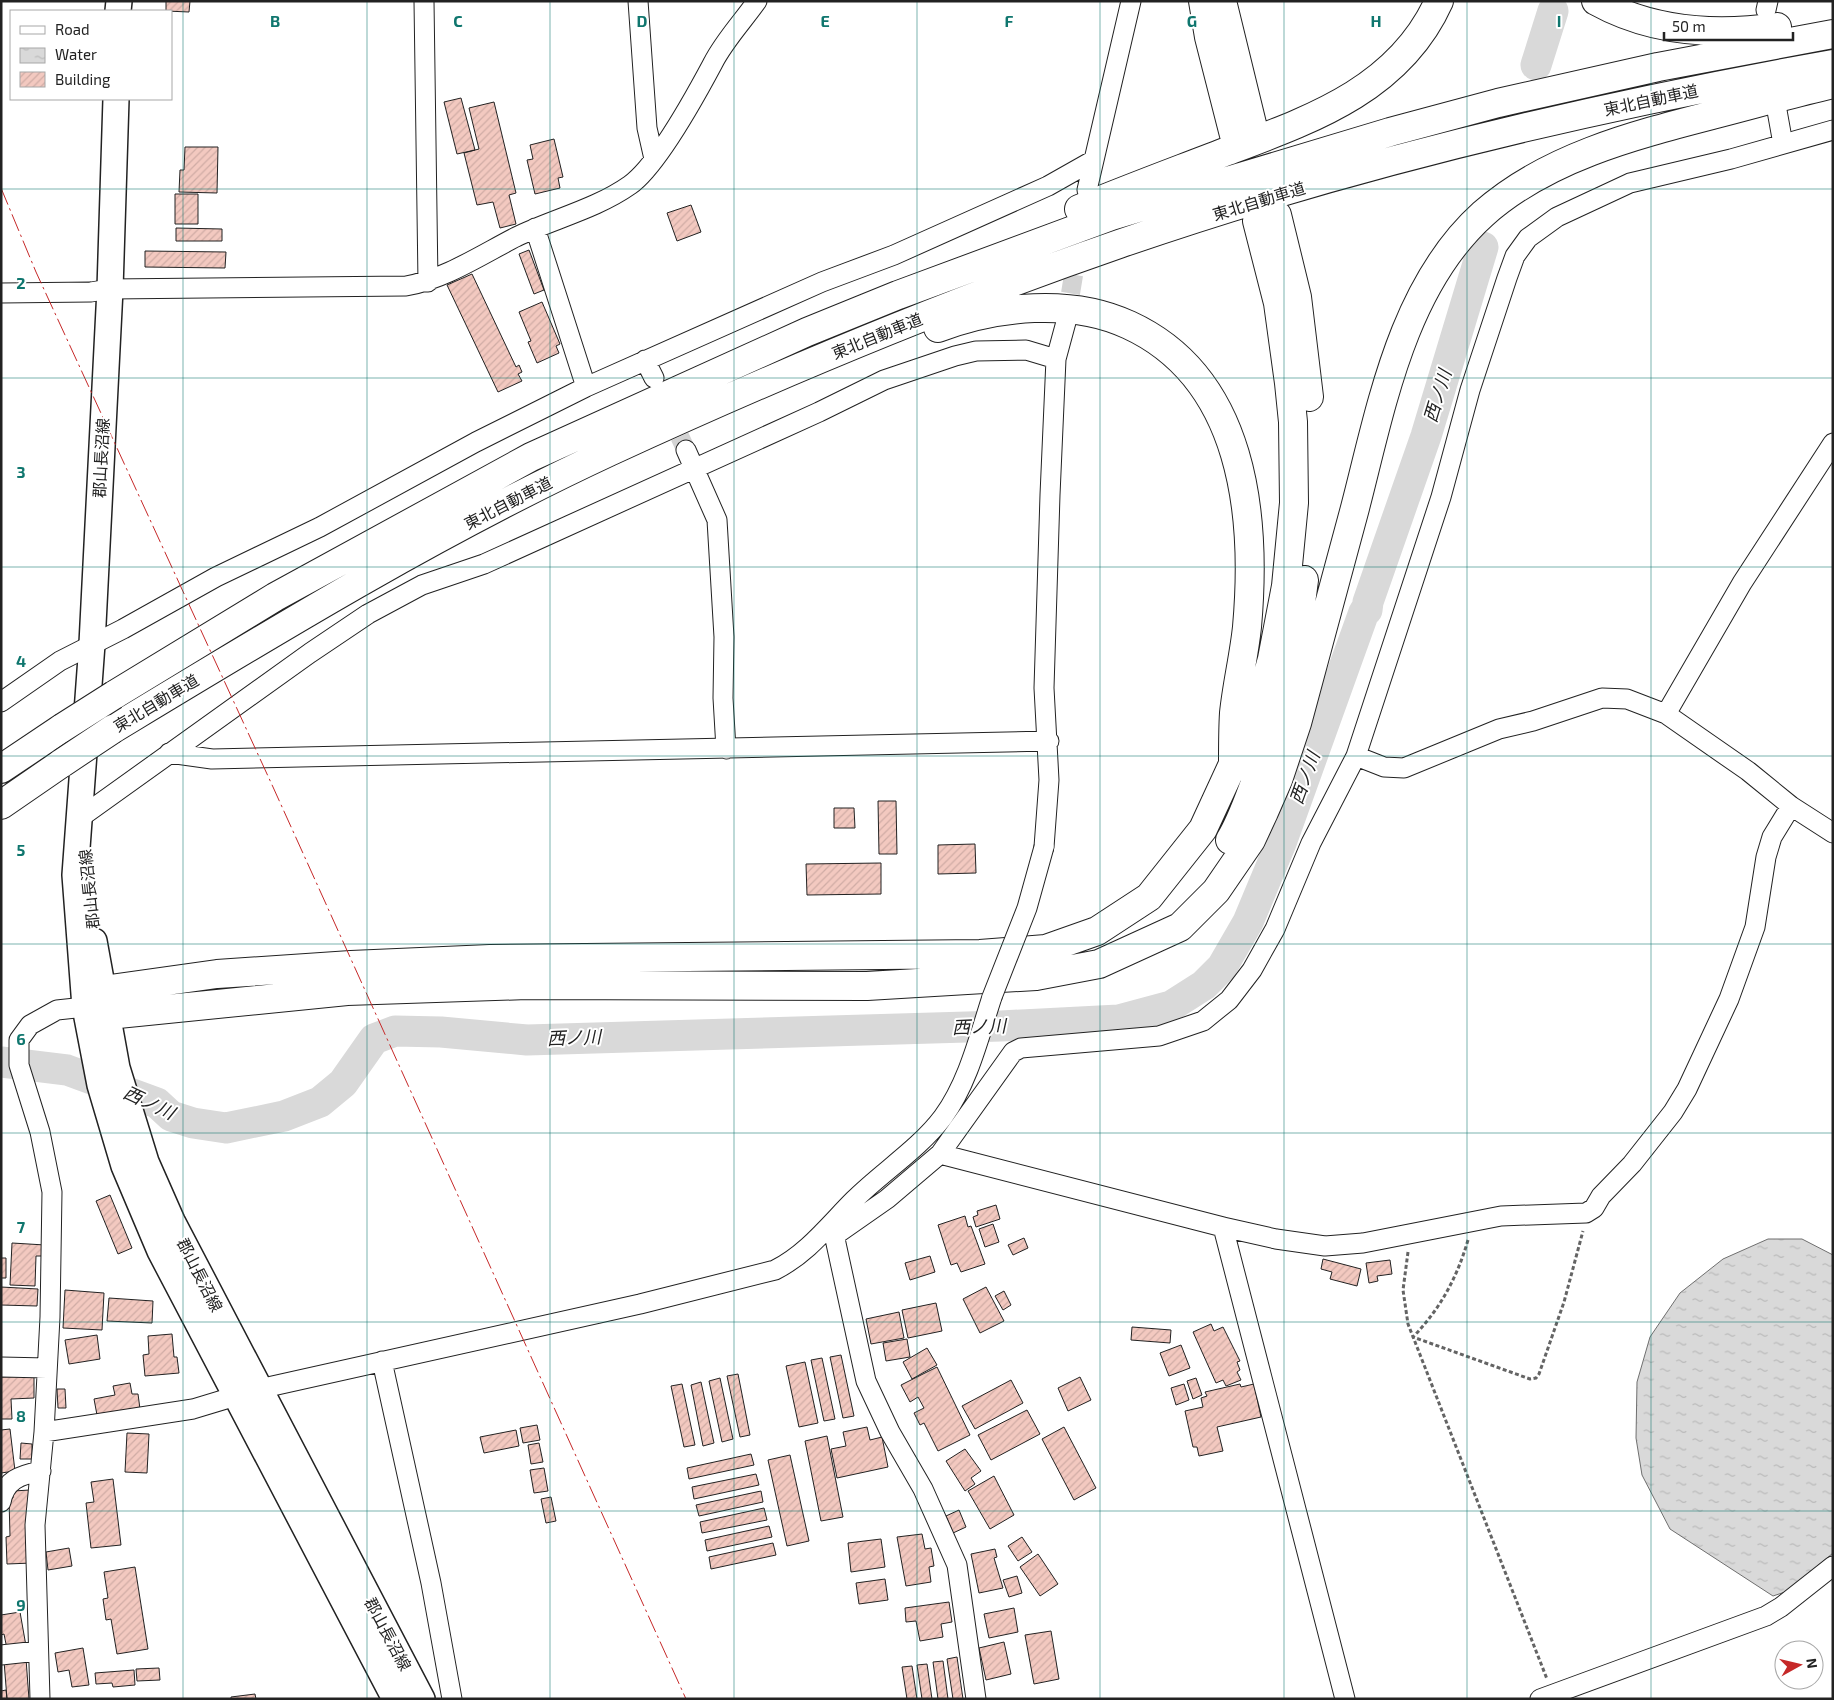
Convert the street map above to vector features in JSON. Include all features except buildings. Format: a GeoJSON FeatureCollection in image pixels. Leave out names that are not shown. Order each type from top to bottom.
{"type":"FeatureCollection","features":[{"type":"Feature","properties":{"kind":"highway"},"geometry":{"type":"LineString","coordinates":[[1203,1],[1209,37],[1244,132],[1222,1]]}},
{"type":"Feature","properties":{"kind":"highway"},"geometry":{"type":"LineString","coordinates":[[807,332],[894,287],[1002,239],[1277,132],[1346,101],[1394,65],[1414,45],[1430,21],[1439,1]]}},
{"type":"Feature","properties":{"kind":"highway"},"geometry":{"type":"LineString","coordinates":[[1596,1],[1637,19],[1666,27],[1722,32],[1743,32],[1833,18]]}},
{"type":"Feature","properties":{"kind":"highway","name":"東北自動車道"},"geometry":{"type":"LineString","coordinates":[[1,769],[114,694],[283,592],[531,457],[807,332],[898,294],[1111,216],[1243,175],[1498,103],[1658,67],[1833,34]]}},
{"type":"Feature","properties":{"kind":"highway","name":"東北自動車道"},"geometry":{"type":"LineString","coordinates":[[1,805],[113,729],[284,625],[430,543],[607,453],[812,362],[903,325],[1120,243],[1382,164],[1493,135],[1663,96],[1833,64]]}},
{"type":"Feature","properties":{"kind":"highway"},"geometry":{"type":"LineString","coordinates":[[99,1004],[347,991],[526,985],[867,986],[985,981],[1036,976],[1099,964],[1153,941],[1180,927],[1216,891],[1251,840],[1278,780],[1297,723],[1399,352],[1429,284],[1465,233],[1483,214],[1522,186],[1549,170],[1608,145],[1696,119],[1833,84]]}},
{"type":"Feature","properties":{"kind":"highway"},"geometry":{"type":"LineString","coordinates":[[99,1004],[217,974],[371,964],[490,959],[980,954],[1046,948],[1097,931],[1149,897],[1203,829],[1233,764],[1251,734],[1272,659],[1286,586],[1294,503],[1293,422],[1267,218],[1297,296],[1311,415],[1313,489],[1298,624],[1266,750],[1234,833],[1200,886],[1153,941]]}},
{"type":"Feature","properties":{"kind":"highway"},"geometry":{"type":"LineString","coordinates":[[607,453],[817,376],[945,325],[990,314],[1018,310],[1073,309],[1121,321],[1144,332],[1166,346],[1187,364],[1202,384],[1228,432],[1243,487],[1249,586],[1246,628],[1234,714],[1233,764]]}},
{"type":"Feature","properties":{"kind":"main road","name":"郡山長沼線"},"geometry":{"type":"LineString","coordinates":[[116,100],[110,289],[92,644],[81,816],[75,875],[99,1004],[107,1067],[105,1105],[124,1166],[160,1251],[248,1392],[422,1699]]}},
{"type":"Feature","properties":{"kind":"main road","name":"郡山長沼線"},"geometry":{"type":"LineString","coordinates":[[107,1067],[129,1111],[146,1162],[248,1392],[395,1699]]}},
{"type":"Feature","properties":{"kind":"street"},"geometry":{"type":"LineString","coordinates":[[424,1],[428,282]]}},
{"type":"Feature","properties":{"kind":"street"},"geometry":{"type":"LineString","coordinates":[[638,1],[647,128],[654,159]]}},
{"type":"Feature","properties":{"kind":"street"},"geometry":{"type":"LineString","coordinates":[[1,293],[91,292],[110,289],[406,286],[428,282],[535,228],[616,194],[641,176],[654,159],[713,63],[757,1]]}},
{"type":"Feature","properties":{"kind":"street"},"geometry":{"type":"LineString","coordinates":[[1087,190],[1131,1]]}},
{"type":"Feature","properties":{"kind":"street"},"geometry":{"type":"LineString","coordinates":[[1776,105],[1783,144]]}},
{"type":"Feature","properties":{"kind":"street"},"geometry":{"type":"LineString","coordinates":[[44,1432],[192,1409],[248,1392],[640,1304],[762,1274],[791,1262],[833,1231],[887,1199],[940,1154],[1013,1052],[1021,1048],[1159,1036],[1203,1021],[1229,1000],[1252,970],[1275,929],[1311,842],[1356,756],[1441,497],[1470,390],[1515,256],[1537,230],[1557,217],[1630,183],[1833,130]]}},
{"type":"Feature","properties":{"kind":"street"},"geometry":{"type":"LineString","coordinates":[[1,702],[60,660],[123,629],[216,577],[320,527],[441,461],[586,387],[822,282],[894,255],[1048,186],[1094,160]]}},
{"type":"Feature","properties":{"kind":"street"},"geometry":{"type":"LineString","coordinates":[[535,228],[586,387]]}},
{"type":"Feature","properties":{"kind":"street"},"geometry":{"type":"LineString","coordinates":[[976,1699],[956,1565],[923,1489],[890,1432],[866,1381],[833,1231],[839,1214],[918,1143],[943,1117],[961,1084],[992,997],[1027,908],[1044,847],[1049,780],[1049,741],[1044,688],[1056,359],[1066,322]]}},
{"type":"Feature","properties":{"kind":"street"},"geometry":{"type":"LineString","coordinates":[[81,816],[368,614],[422,585],[484,564],[884,380],[955,356],[997,349],[1026,350],[1056,359]]}},
{"type":"Feature","properties":{"kind":"street"},"geometry":{"type":"LineString","coordinates":[[645,360],[654,378]]}},
{"type":"Feature","properties":{"kind":"street"},"geometry":{"type":"LineString","coordinates":[[1666,714],[1742,583],[1833,443]]}},
{"type":"Feature","properties":{"kind":"street"},"geometry":{"type":"LineString","coordinates":[[686,450],[717,520],[724,637],[723,698],[726,749]]}},
{"type":"Feature","properties":{"kind":"street"},"geometry":{"type":"LineString","coordinates":[[1356,756],[1384,768],[1404,768],[1499,729],[1533,721],[1610,697],[1634,701],[1666,714],[1741,766],[1791,806],[1833,833]]}},
{"type":"Feature","properties":{"kind":"street"},"geometry":{"type":"LineString","coordinates":[[169,753],[212,759],[1049,741]]}},
{"type":"Feature","properties":{"kind":"street"},"geometry":{"type":"LineString","coordinates":[[940,1154],[1223,1227],[1276,1239],[1325,1246],[1363,1243],[1410,1232],[1501,1216],[1586,1213],[1594,1208],[1601,1196],[1632,1164],[1673,1112],[1688,1089],[1729,999],[1755,927],[1766,857],[1772,837],[1791,806]]}},
{"type":"Feature","properties":{"kind":"street"},"geometry":{"type":"LineString","coordinates":[[40,1699],[35,1525],[44,1432],[52,1192],[40,1132],[19,1065],[19,1040],[30,1025],[57,1010],[99,1004]]}},
{"type":"Feature","properties":{"kind":"street"},"geometry":{"type":"LineString","coordinates":[[1223,1227],[1345,1699]]}},
{"type":"Feature","properties":{"kind":"street"},"geometry":{"type":"LineString","coordinates":[[382,1361],[431,1583],[452,1699]]}},
{"type":"Feature","properties":{"kind":"street"},"geometry":{"type":"LineString","coordinates":[[1,1367],[47,1368]]}},
{"type":"Feature","properties":{"kind":"street"},"geometry":{"type":"LineString","coordinates":[[1,1502],[9,1483],[19,1476],[41,1471]]}},
{"type":"Feature","properties":{"kind":"street"},"geometry":{"type":"LineString","coordinates":[[1547,1696],[1766,1616],[1781,1607],[1833,1566]]}},
{"type":"Feature","properties":{"kind":"street"},"geometry":{"type":"LineString","coordinates":[[1,1655],[38,1651]]}},
{"type":"Feature","properties":{"kind":"path"},"geometry":{"type":"LineString","coordinates":[[1413,1337],[1525,1379],[1536,1378],[1564,1302],[1586,1213]]}},
{"type":"Feature","properties":{"kind":"path"},"geometry":{"type":"LineString","coordinates":[[1413,1337],[1427,1323],[1454,1282],[1462,1263],[1472,1221]]}},
{"type":"Feature","properties":{"kind":"path"},"geometry":{"type":"LineString","coordinates":[[1410,1232],[1403,1290],[1408,1324],[1547,1696]]}},
{"type":"Feature","properties":{"kind":"water"},"geometry":{"type":"Polygon","coordinates":[[[1768,1239],[1802,1239],[1833,1255],[1833,1553],[1788,1591],[1773,1596],[1670,1529],[1642,1475],[1636,1438],[1637,1382],[1650,1337],[1680,1293],[1723,1259],[1768,1239]]]}},
{"type":"Feature","properties":{"kind":"waterway","name":"西ノ川"},"geometry":{"type":"LineString","coordinates":[[1536,65],[1553,11]]}},
{"type":"Feature","properties":{"kind":"waterway","name":"西ノ川"},"geometry":{"type":"LineString","coordinates":[[1,1062],[67,1070],[157,1103],[171,1116],[193,1123],[226,1128],[284,1116],[320,1102],[343,1083],[374,1039],[395,1031],[441,1032],[527,1040],[1001,1026],[1119,1020],[1171,1006],[1204,985],[1222,967],[1248,922],[1281,843],[1364,612],[1367,610],[1368,602],[1426,436],[1483,247]]}},
{"type":"Feature","properties":{"kind":"tunnel"},"geometry":{"type":"LineString","coordinates":[[1066,321],[1083,217]]}},
{"type":"Feature","properties":{"kind":"tunnel"},"geometry":{"type":"LineString","coordinates":[[668,411],[686,450]]}},
{"type":"Feature","properties":{"kind":"power"},"geometry":{"type":"LineString","coordinates":[[1,188],[36,272],[273,787],[686,1699]]}}]}
